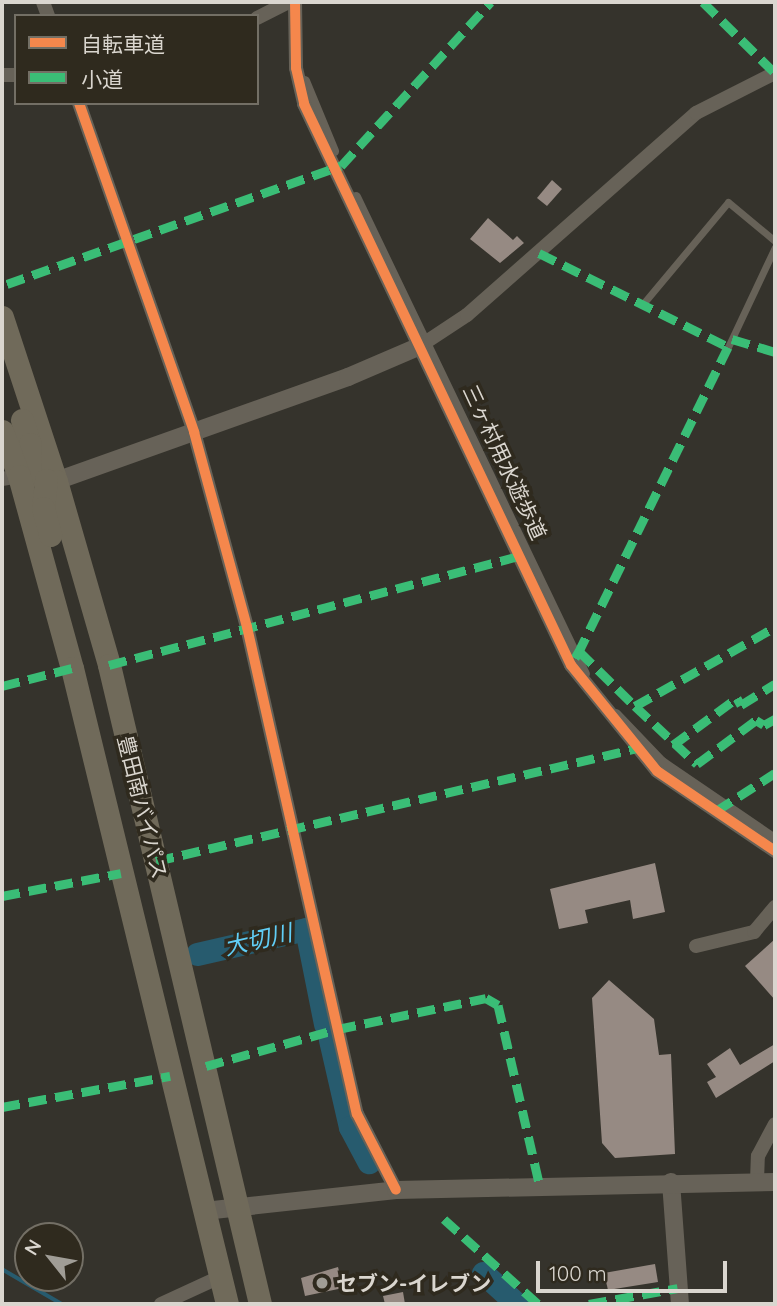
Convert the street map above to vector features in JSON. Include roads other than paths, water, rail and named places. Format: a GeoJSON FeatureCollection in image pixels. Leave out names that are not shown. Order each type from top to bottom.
{"type":"FeatureCollection","features":[{"type":"Feature","properties":{"kind":"highway","name":"豊田南バイパス"},"geometry":{"type":"LineString","coordinates":[[2,317],[30,479],[109,665],[260,1304]]}},
{"type":"Feature","properties":{"kind":"highway"},"geometry":{"type":"LineString","coordinates":[[2,353],[30,444],[30,479]]}},
{"type":"Feature","properties":{"kind":"highway","name":"豊田南バイパス"},"geometry":{"type":"LineString","coordinates":[[2,431],[30,479],[43,508],[71,611],[72,668],[227,1304]]}},
{"type":"Feature","properties":{"kind":"highway"},"geometry":{"type":"LineString","coordinates":[[236,1206],[227,1216],[226,1227],[244,1304]]}},
{"type":"Feature","properties":{"kind":"street"},"geometry":{"type":"LineString","coordinates":[[292,6],[300,13],[301,2]]}},
{"type":"Feature","properties":{"kind":"street"},"geometry":{"type":"LineString","coordinates":[[259,17],[292,6]]}},
{"type":"Feature","properties":{"kind":"street"},"geometry":{"type":"LineString","coordinates":[[292,6],[304,104],[423,344],[581,681],[657,771],[775,851]]}},
{"type":"Feature","properties":{"kind":"street"},"geometry":{"type":"LineString","coordinates":[[30,479],[194,432],[348,377],[423,344],[477,307],[695,113],[775,73]]}},
{"type":"Feature","properties":{"kind":"street"},"geometry":{"type":"LineString","coordinates":[[80,105],[194,432],[247,627],[357,1114],[396,1190]]}},
{"type":"Feature","properties":{"kind":"street","name":"三ヶ村用水遊歩道"},"geometry":{"type":"LineString","coordinates":[[423,344],[582,670],[662,762],[775,839]]}},
{"type":"Feature","properties":{"kind":"street"},"geometry":{"type":"LineString","coordinates":[[696,946],[754,932],[775,907]]}},
{"type":"Feature","properties":{"kind":"street"},"geometry":{"type":"LineString","coordinates":[[757,1181],[758,1156],[775,1124]]}},
{"type":"Feature","properties":{"kind":"street"},"geometry":{"type":"LineString","coordinates":[[671,1182],[680,1304]]}},
{"type":"Feature","properties":{"kind":"street"},"geometry":{"type":"LineString","coordinates":[[204,1211],[396,1190],[671,1182],[775,1182]]}},
{"type":"Feature","properties":{"kind":"street"},"geometry":{"type":"LineString","coordinates":[[161,1304],[220,1278]]}},
{"type":"Feature","properties":{"kind":"lane"},"geometry":{"type":"LineString","coordinates":[[642,305],[728,202],[775,241]]}},
{"type":"Feature","properties":{"kind":"lane"},"geometry":{"type":"LineString","coordinates":[[728,346],[775,247]]}},
{"type":"Feature","properties":{"kind":"waterway","name":"大切川"},"geometry":{"type":"LineString","coordinates":[[197,954],[306,929],[325,1024]]}},
{"type":"Feature","properties":{"kind":"waterway","name":"大切川"},"geometry":{"type":"LineString","coordinates":[[330,1040],[350,1127],[369,1162]]}},
{"type":"Feature","properties":{"kind":"waterway"},"geometry":{"type":"LineString","coordinates":[[2,1269],[62,1304]]}},
{"type":"Feature","properties":{"kind":"waterway","name":"大切川"},"geometry":{"type":"LineString","coordinates":[[483,1273],[517,1304]]}},
{"type":"Feature","properties":{"kind":"place","name":"セブン-イレブン"},"geometry":{"type":"Point","coordinates":[322,1283]}}]}
